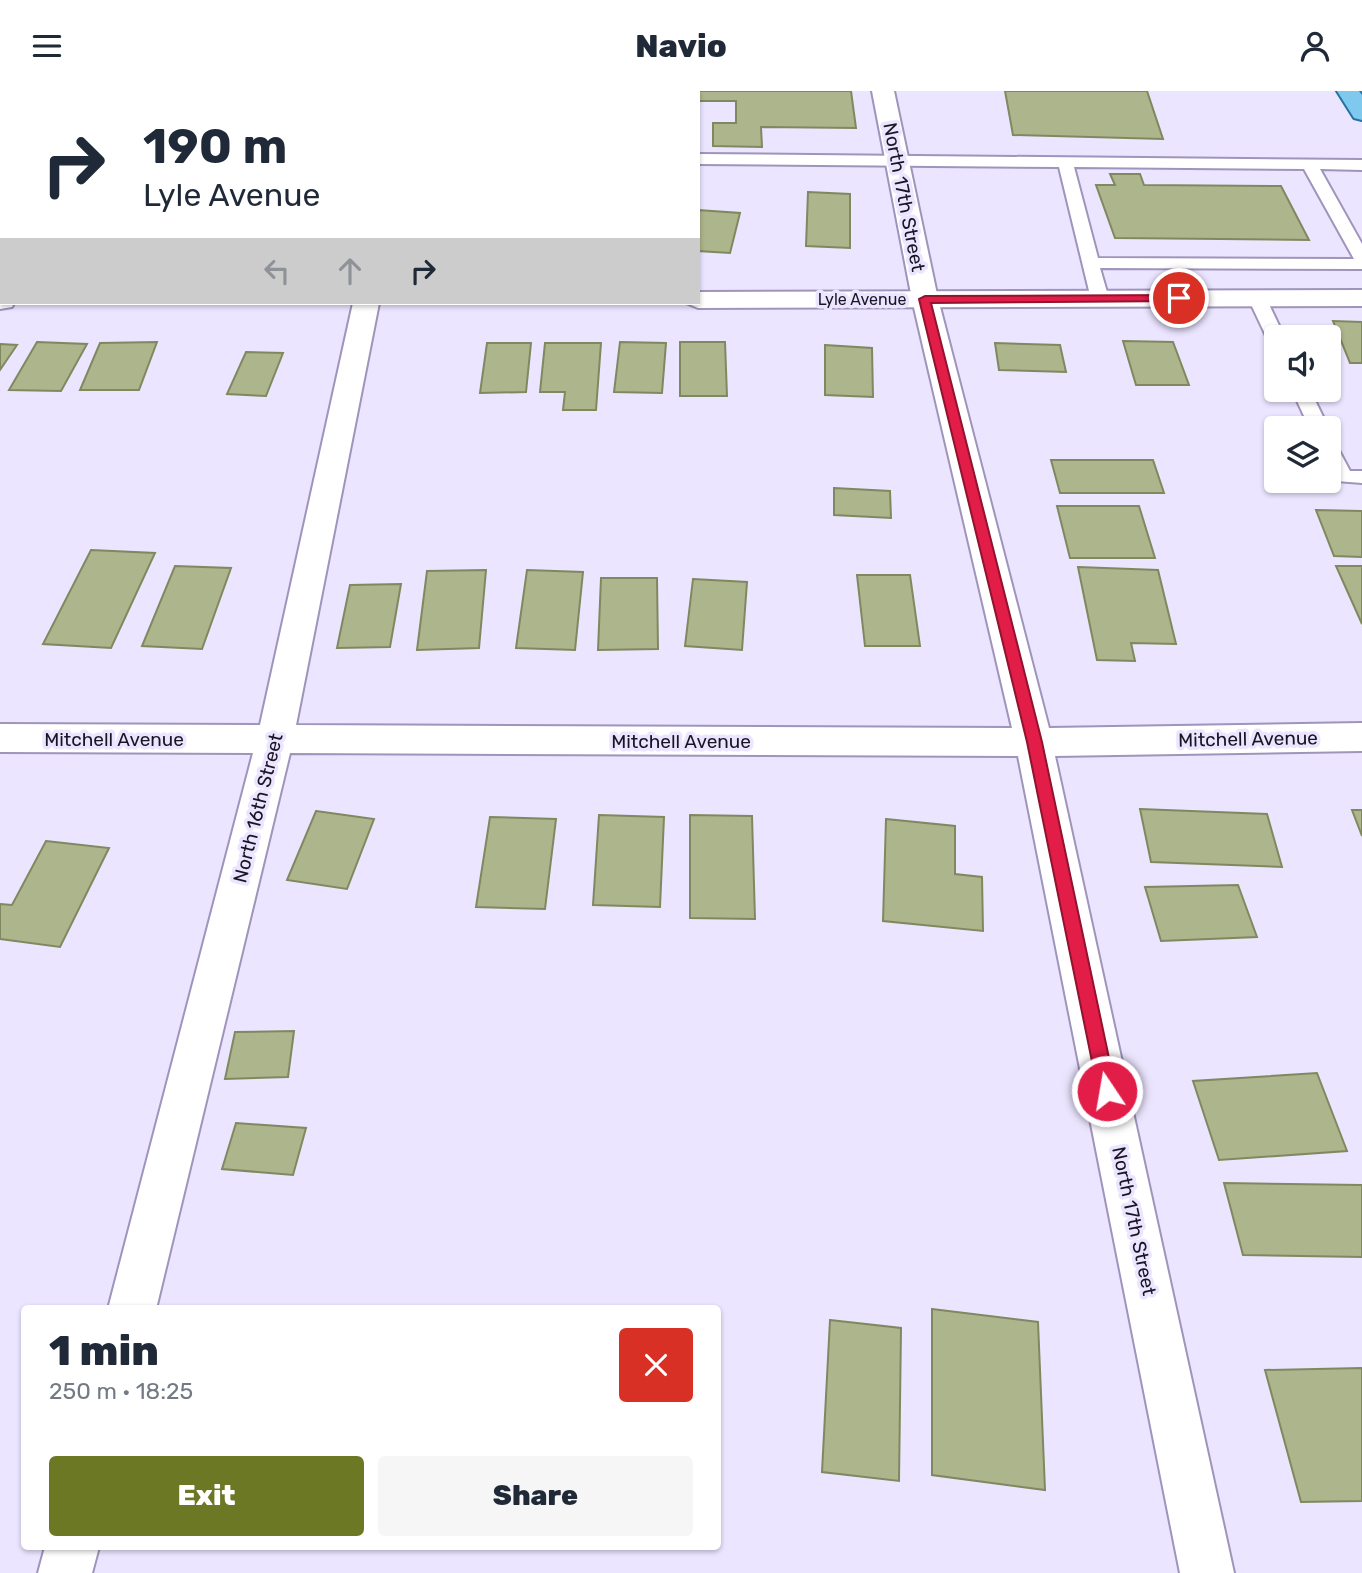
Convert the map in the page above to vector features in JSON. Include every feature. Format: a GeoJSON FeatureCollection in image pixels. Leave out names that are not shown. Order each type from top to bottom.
{"type":"FeatureCollection","features":[{"type":"Feature","properties":{"kind":"main road"},"geometry":{"type":"LineString","coordinates":[[1348,91],[1362,113]]}},
{"type":"Feature","properties":{"kind":"street","name":"North 17th Street"},"geometry":{"type":"LineString","coordinates":[[883,91],[925,299],[1034,742],[1207,1573]]}},
{"type":"Feature","properties":{"kind":"street","name":"Lyle Avenue"},"geometry":{"type":"LineString","coordinates":[[700,300],[1362,298]]}},
{"type":"Feature","properties":{"kind":"street","name":"North 16th Street"},"geometry":{"type":"LineString","coordinates":[[133,1305],[275,739],[366,305]]}},
{"type":"Feature","properties":{"kind":"street","name":"Mitchell Avenue"},"geometry":{"type":"LineString","coordinates":[[0,738],[1034,742],[1362,737]]}},
{"type":"Feature","properties":{"kind":"street"},"geometry":{"type":"LineString","coordinates":[[65,1573],[71,1550]]}},
{"type":"Feature","properties":{"kind":"lane"},"geometry":{"type":"LineString","coordinates":[[700,159],[1065,162],[1312,170]]}},
{"type":"Feature","properties":{"kind":"lane"},"geometry":{"type":"LineString","coordinates":[[1065,162],[1100,299]]}},
{"type":"Feature","properties":{"kind":"lane"},"geometry":{"type":"LineString","coordinates":[[1142,178],[1362,165]]}},
{"type":"Feature","properties":{"kind":"lane"},"geometry":{"type":"LineString","coordinates":[[1312,170],[1362,258]]}},
{"type":"Feature","properties":{"kind":"lane"},"geometry":{"type":"LineString","coordinates":[[1070,178],[1112,178]]}},
{"type":"Feature","properties":{"kind":"lane"},"geometry":{"type":"LineString","coordinates":[[1091,263],[1362,264]]}},
{"type":"Feature","properties":{"kind":"lane"},"geometry":{"type":"LineString","coordinates":[[1257,298],[1270,325]]}},
{"type":"Feature","properties":{"kind":"lane"},"geometry":{"type":"LineString","coordinates":[[1341,473],[1343,477],[1362,477]]}},
{"type":"Feature","properties":{"kind":"building"},"geometry":{"type":"Polygon","coordinates":[[[700,91],[851,91],[856,128],[761,127],[762,147],[713,146],[713,123],[736,123],[736,101],[700,101],[700,91]]]}},
{"type":"Feature","properties":{"kind":"building"},"geometry":{"type":"Polygon","coordinates":[[[1005,91],[1147,91],[1163,139],[1013,135],[1005,91]]]}},
{"type":"Feature","properties":{"kind":"building"},"geometry":{"type":"Polygon","coordinates":[[[1110,174],[1140,174],[1144,185],[1281,186],[1309,240],[1115,238],[1096,185],[1115,185],[1110,174]]]}},
{"type":"Feature","properties":{"kind":"building"},"geometry":{"type":"Polygon","coordinates":[[[808,192],[850,194],[850,248],[806,246],[808,192]]]}},
{"type":"Feature","properties":{"kind":"building"},"geometry":{"type":"Polygon","coordinates":[[[700,210],[740,213],[730,253],[700,251],[700,210]]]}},
{"type":"Feature","properties":{"kind":"building"},"geometry":{"type":"Polygon","coordinates":[[[1333,321],[1362,322],[1362,363],[1350,363],[1341,341],[1341,325],[1335,325],[1333,321]]]}},
{"type":"Feature","properties":{"kind":"building"},"geometry":{"type":"Polygon","coordinates":[[[1123,341],[1173,342],[1189,385],[1136,385],[1123,341]]]}},
{"type":"Feature","properties":{"kind":"building"},"geometry":{"type":"Polygon","coordinates":[[[37,342],[87,344],[61,391],[9,390],[37,342]]]}},
{"type":"Feature","properties":{"kind":"building"},"geometry":{"type":"Polygon","coordinates":[[[157,342],[139,390],[80,390],[100,343],[157,342]]]}},
{"type":"Feature","properties":{"kind":"building"},"geometry":{"type":"Polygon","coordinates":[[[620,342],[666,343],[662,393],[614,392],[620,342]]]}},
{"type":"Feature","properties":{"kind":"building"},"geometry":{"type":"Polygon","coordinates":[[[680,342],[725,342],[727,396],[680,396],[680,342]]]}},
{"type":"Feature","properties":{"kind":"building"},"geometry":{"type":"Polygon","coordinates":[[[487,343],[531,343],[526,392],[480,393],[487,343]]]}},
{"type":"Feature","properties":{"kind":"building"},"geometry":{"type":"Polygon","coordinates":[[[545,343],[601,343],[596,410],[563,410],[565,392],[540,392],[545,343]]]}},
{"type":"Feature","properties":{"kind":"building"},"geometry":{"type":"Polygon","coordinates":[[[995,343],[1060,345],[1066,372],[999,370],[995,343]]]}},
{"type":"Feature","properties":{"kind":"building"},"geometry":{"type":"Polygon","coordinates":[[[0,344],[17,345],[0,370],[0,344]]]}},
{"type":"Feature","properties":{"kind":"building"},"geometry":{"type":"Polygon","coordinates":[[[825,345],[872,348],[873,397],[825,395],[825,345]]]}},
{"type":"Feature","properties":{"kind":"building"},"geometry":{"type":"Polygon","coordinates":[[[246,352],[283,353],[266,396],[227,394],[246,352]]]}},
{"type":"Feature","properties":{"kind":"building"},"geometry":{"type":"Polygon","coordinates":[[[1051,460],[1153,460],[1164,493],[1060,493],[1051,460]]]}},
{"type":"Feature","properties":{"kind":"building"},"geometry":{"type":"Polygon","coordinates":[[[834,488],[890,491],[891,518],[834,515],[834,488]]]}},
{"type":"Feature","properties":{"kind":"building"},"geometry":{"type":"Polygon","coordinates":[[[1057,506],[1139,506],[1155,558],[1070,558],[1057,506]]]}},
{"type":"Feature","properties":{"kind":"building"},"geometry":{"type":"Polygon","coordinates":[[[1316,510],[1362,511],[1362,557],[1334,556],[1316,510]]]}},
{"type":"Feature","properties":{"kind":"building"},"geometry":{"type":"Polygon","coordinates":[[[91,550],[155,553],[111,648],[43,644],[91,550]]]}},
{"type":"Feature","properties":{"kind":"building"},"geometry":{"type":"Polygon","coordinates":[[[175,566],[231,568],[202,649],[142,646],[175,566]]]}},
{"type":"Feature","properties":{"kind":"building"},"geometry":{"type":"Polygon","coordinates":[[[1336,566],[1362,566],[1362,624],[1336,566]]]}},
{"type":"Feature","properties":{"kind":"building"},"geometry":{"type":"Polygon","coordinates":[[[1078,567],[1158,570],[1176,644],[1131,643],[1135,661],[1097,660],[1078,567]]]}},
{"type":"Feature","properties":{"kind":"building"},"geometry":{"type":"Polygon","coordinates":[[[486,570],[479,648],[417,650],[427,571],[486,570]]]}},
{"type":"Feature","properties":{"kind":"building"},"geometry":{"type":"Polygon","coordinates":[[[527,570],[583,572],[575,650],[516,648],[527,570]]]}},
{"type":"Feature","properties":{"kind":"building"},"geometry":{"type":"Polygon","coordinates":[[[857,575],[910,575],[920,646],[865,646],[857,575]]]}},
{"type":"Feature","properties":{"kind":"building"},"geometry":{"type":"Polygon","coordinates":[[[601,578],[657,578],[658,649],[598,650],[601,578]]]}},
{"type":"Feature","properties":{"kind":"building"},"geometry":{"type":"Polygon","coordinates":[[[693,579],[747,582],[742,650],[685,646],[693,579]]]}},
{"type":"Feature","properties":{"kind":"building"},"geometry":{"type":"Polygon","coordinates":[[[401,584],[390,647],[337,648],[350,585],[401,584]]]}},
{"type":"Feature","properties":{"kind":"building"},"geometry":{"type":"Polygon","coordinates":[[[1140,809],[1267,814],[1282,867],[1151,862],[1140,809]]]}},
{"type":"Feature","properties":{"kind":"building"},"geometry":{"type":"Polygon","coordinates":[[[1352,810],[1362,810],[1362,836],[1352,810]]]}},
{"type":"Feature","properties":{"kind":"building"},"geometry":{"type":"Polygon","coordinates":[[[316,811],[374,819],[347,889],[287,880],[316,811]]]}},
{"type":"Feature","properties":{"kind":"building"},"geometry":{"type":"Polygon","coordinates":[[[599,815],[664,817],[660,907],[593,905],[599,815]]]}},
{"type":"Feature","properties":{"kind":"building"},"geometry":{"type":"Polygon","coordinates":[[[690,815],[752,816],[755,919],[690,918],[690,815]]]}},
{"type":"Feature","properties":{"kind":"building"},"geometry":{"type":"Polygon","coordinates":[[[490,817],[556,819],[545,909],[476,907],[490,817]]]}},
{"type":"Feature","properties":{"kind":"building"},"geometry":{"type":"Polygon","coordinates":[[[886,819],[955,826],[955,874],[982,877],[983,931],[883,921],[886,819]]]}},
{"type":"Feature","properties":{"kind":"building"},"geometry":{"type":"Polygon","coordinates":[[[46,841],[109,848],[60,947],[0,939],[0,904],[12,905],[46,841]]]}},
{"type":"Feature","properties":{"kind":"building"},"geometry":{"type":"Polygon","coordinates":[[[1238,885],[1257,937],[1161,941],[1145,887],[1238,885]]]}},
{"type":"Feature","properties":{"kind":"building"},"geometry":{"type":"Polygon","coordinates":[[[294,1031],[288,1077],[225,1079],[235,1032],[294,1031]]]}},
{"type":"Feature","properties":{"kind":"building"},"geometry":{"type":"Polygon","coordinates":[[[1317,1073],[1347,1151],[1219,1160],[1193,1081],[1317,1073]]]}},
{"type":"Feature","properties":{"kind":"building"},"geometry":{"type":"Polygon","coordinates":[[[236,1123],[306,1128],[293,1175],[222,1169],[236,1123]]]}},
{"type":"Feature","properties":{"kind":"building"},"geometry":{"type":"Polygon","coordinates":[[[1224,1183],[1362,1185],[1362,1257],[1243,1255],[1224,1183]]]}},
{"type":"Feature","properties":{"kind":"building"},"geometry":{"type":"Polygon","coordinates":[[[932,1309],[1038,1322],[1045,1490],[932,1475],[932,1309]]]}},
{"type":"Feature","properties":{"kind":"building"},"geometry":{"type":"Polygon","coordinates":[[[830,1320],[901,1328],[899,1481],[822,1472],[830,1320]]]}},
{"type":"Feature","properties":{"kind":"building"},"geometry":{"type":"Polygon","coordinates":[[[1362,1368],[1362,1501],[1301,1502],[1265,1370],[1362,1368]]]}},
{"type":"Feature","properties":{"kind":"route"},"geometry":{"type":"LineString","coordinates":[[1107,1091],[1034,742],[925,299],[1179,298]]}}]}
